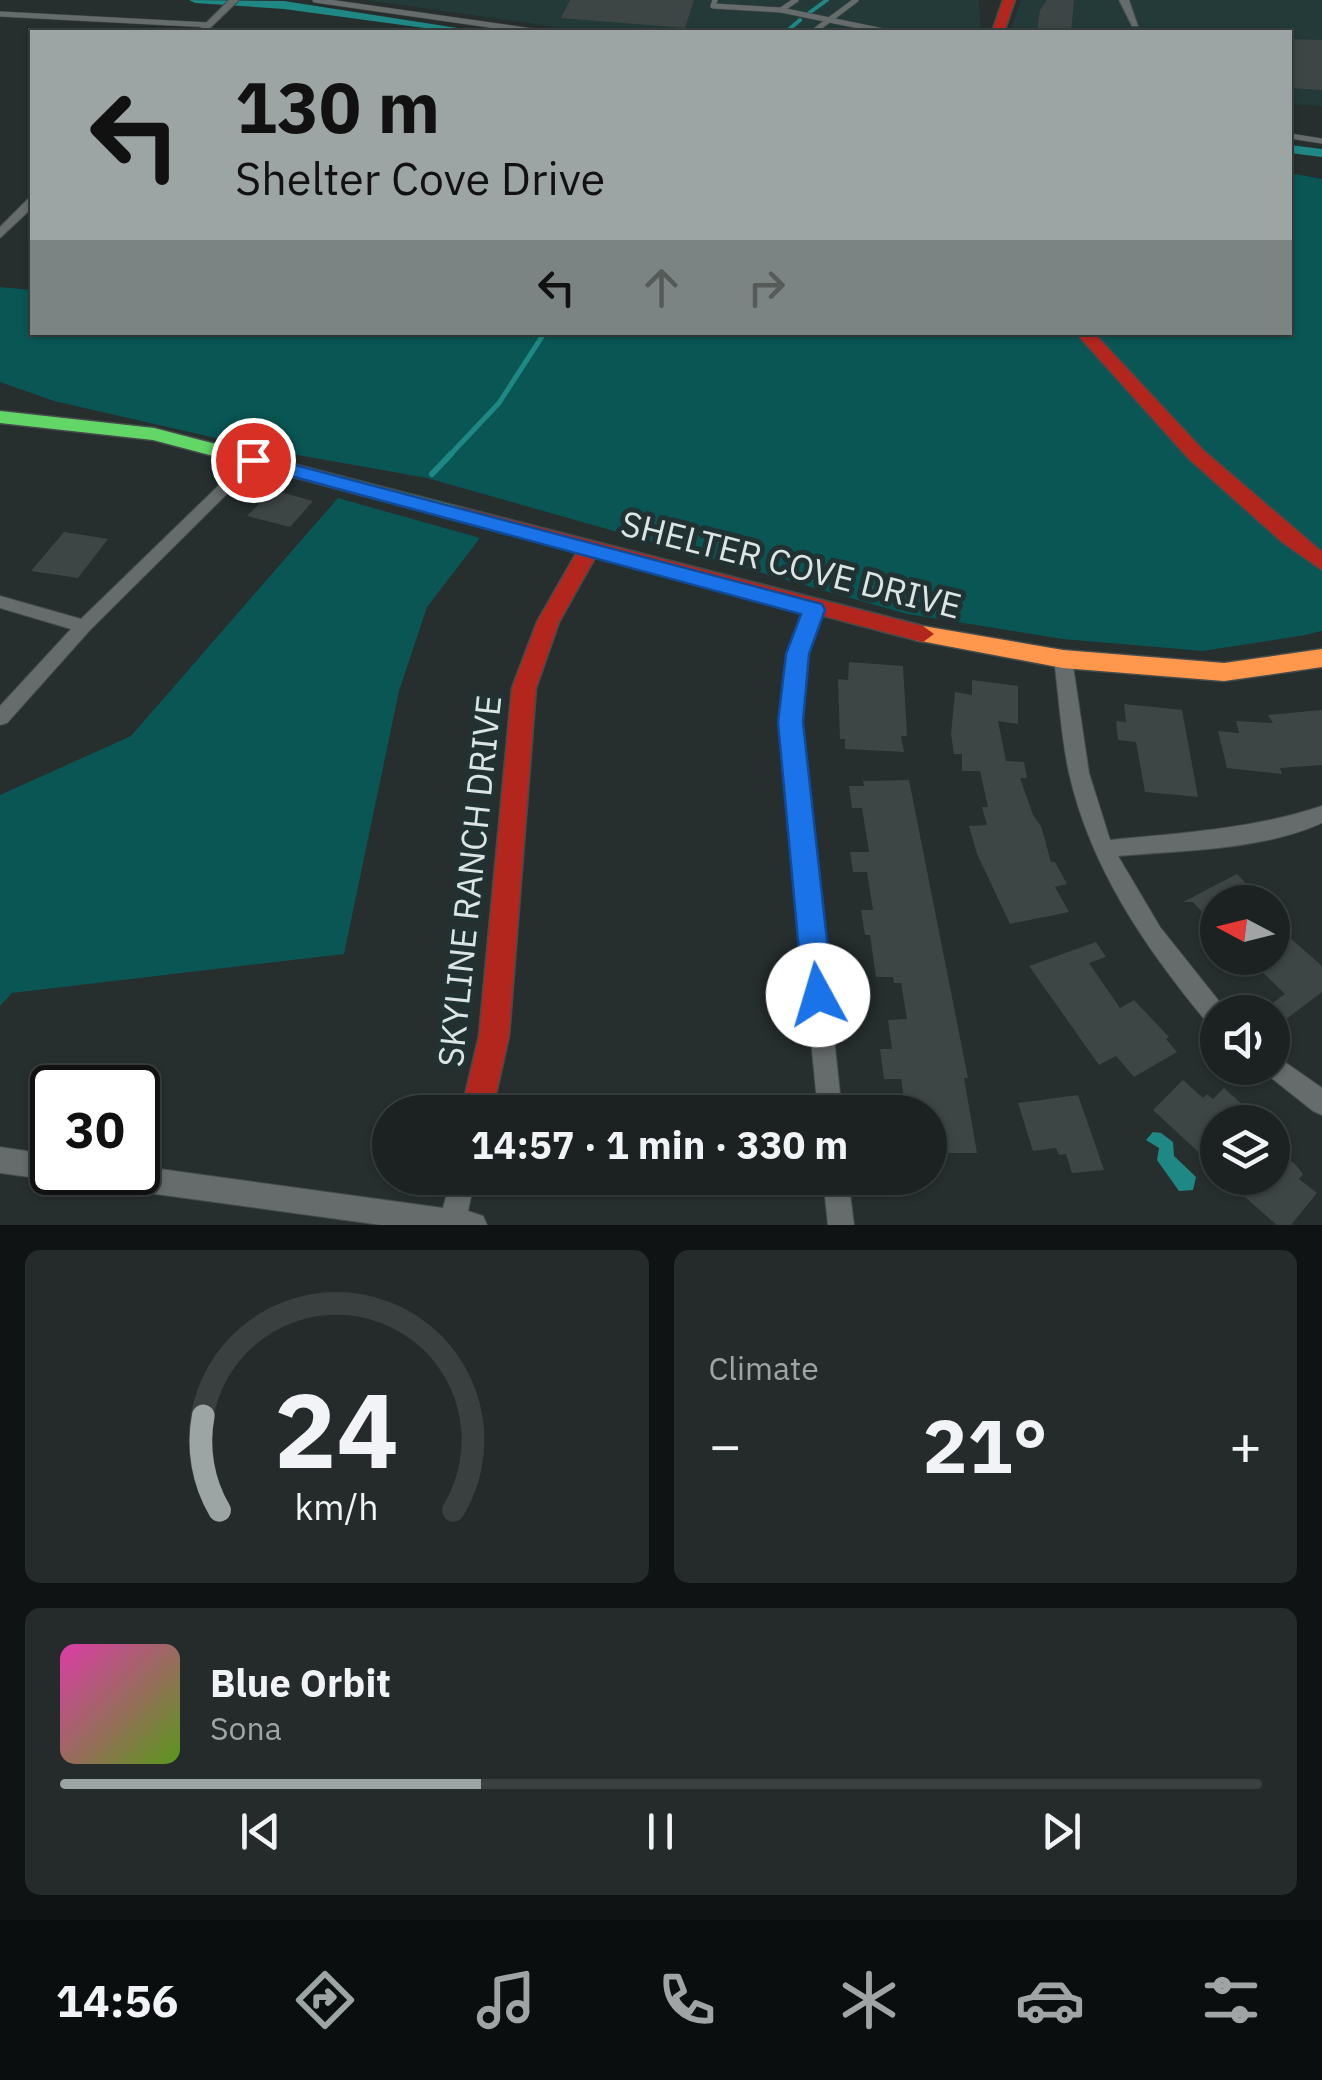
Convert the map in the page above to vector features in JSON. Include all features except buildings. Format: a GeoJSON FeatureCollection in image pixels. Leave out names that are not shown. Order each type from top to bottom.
{"type":"FeatureCollection","features":[{"type":"Feature","properties":{"kind":"street"},"geometry":{"type":"LineString","coordinates":[[989,0],[990,30]]}},
{"type":"Feature","properties":{"kind":"street"},"geometry":{"type":"LineString","coordinates":[[999,30],[1009,0]]}},
{"type":"Feature","properties":{"kind":"street"},"geometry":{"type":"LineString","coordinates":[[1124,0],[1135,24]]}},
{"type":"Feature","properties":{"kind":"street"},"geometry":{"type":"LineString","coordinates":[[205,29],[231,2]]}},
{"type":"Feature","properties":{"kind":"street"},"geometry":{"type":"LineString","coordinates":[[0,234],[30,204]]}},
{"type":"Feature","properties":{"kind":"street"},"geometry":{"type":"LineString","coordinates":[[1085,335],[1176,441],[1270,524],[1322,562]]}},
{"type":"Feature","properties":{"kind":"street","name":"SHELTER COVE DRIVE"},"geometry":{"type":"LineString","coordinates":[[0,417],[154,434],[814,610],[984,648],[1224,672],[1322,658]]}},
{"type":"Feature","properties":{"kind":"street"},"geometry":{"type":"LineString","coordinates":[[0,718],[84,626],[253,460]]}},
{"type":"Feature","properties":{"kind":"street","name":"SKYLINE RANCH DRIVE"},"geometry":{"type":"LineString","coordinates":[[481,1095],[494,1036],[524,688],[548,622],[589,550]]}},
{"type":"Feature","properties":{"kind":"street"},"geometry":{"type":"LineString","coordinates":[[0,602],[84,626]]}},
{"type":"Feature","properties":{"kind":"street"},"geometry":{"type":"LineString","coordinates":[[814,610],[797,654],[790,722],[828,1095]]}},
{"type":"Feature","properties":{"kind":"street"},"geometry":{"type":"LineString","coordinates":[[1063,658],[1079,774],[1102,849],[1142,921],[1200,995]]}},
{"type":"Feature","properties":{"kind":"street"},"geometry":{"type":"LineString","coordinates":[[1102,849],[1268,830],[1308,822],[1322,814]]}},
{"type":"Feature","properties":{"kind":"street"},"geometry":{"type":"LineString","coordinates":[[1290,1078],[1322,1103]]}},
{"type":"Feature","properties":{"kind":"street"},"geometry":{"type":"LineString","coordinates":[[0,1160],[30,1165]]}},
{"type":"Feature","properties":{"kind":"street"},"geometry":{"type":"LineString","coordinates":[[160,1182],[464,1224],[463,1195]]}},
{"type":"Feature","properties":{"kind":"street"},"geometry":{"type":"LineString","coordinates":[[838,1195],[841,1225]]}},
{"type":"Feature","properties":{"kind":"lane"},"geometry":{"type":"LineString","coordinates":[[315,0],[525,30]]}},
{"type":"Feature","properties":{"kind":"lane"},"geometry":{"type":"LineString","coordinates":[[715,0],[713,6],[781,10],[878,30]]}},
{"type":"Feature","properties":{"kind":"lane"},"geometry":{"type":"LineString","coordinates":[[781,10],[796,0]]}},
{"type":"Feature","properties":{"kind":"lane"},"geometry":{"type":"LineString","coordinates":[[816,30],[856,0]]}},
{"type":"Feature","properties":{"kind":"lane"},"geometry":{"type":"LineString","coordinates":[[0,14],[205,29]]}},
{"type":"Feature","properties":{"kind":"lane"},"geometry":{"type":"LineString","coordinates":[[1292,136],[1322,141]]}},
{"type":"Feature","properties":{"kind":"shaded area"},"geometry":{"type":"Polygon","coordinates":[[[365,0],[979,0],[981,30],[577,30],[365,0]]]}},
{"type":"Feature","properties":{"kind":"shaded area"},"geometry":{"type":"Polygon","coordinates":[[[1021,0],[1322,0],[1322,106],[1292,104],[1292,30],[1011,30],[1021,0]]]}},
{"type":"Feature","properties":{"kind":"shaded area"},"geometry":{"type":"Polygon","coordinates":[[[1292,173],[1322,179],[1322,631],[1203,651],[1063,639],[907,614],[427,478],[264,449],[54,401],[0,382],[0,287],[30,290],[30,335],[1292,335],[1292,173]]]}},
{"type":"Feature","properties":{"kind":"shaded area"},"geometry":{"type":"Polygon","coordinates":[[[338,498],[480,538],[427,607],[399,691],[344,954],[12,993],[0,1006],[0,795],[131,736],[338,498]]]}},
{"type":"Feature","properties":{"kind":"shaded area"},"geometry":{"type":"Polygon","coordinates":[[[1153,1132],[1173,1142],[1174,1156],[1196,1177],[1193,1190],[1179,1191],[1157,1160],[1159,1148],[1146,1140],[1153,1132]]]}},
{"type":"Feature","properties":{"kind":"waterway"},"geometry":{"type":"LineString","coordinates":[[195,0],[284,5],[463,30]]}},
{"type":"Feature","properties":{"kind":"waterway"},"geometry":{"type":"LineString","coordinates":[[809,13],[827,0]]}},
{"type":"Feature","properties":{"kind":"waterway"},"geometry":{"type":"LineString","coordinates":[[788,30],[800,20]]}},
{"type":"Feature","properties":{"kind":"waterway"},"geometry":{"type":"LineString","coordinates":[[1292,149],[1322,153]]}},
{"type":"Feature","properties":{"kind":"waterway"},"geometry":{"type":"LineString","coordinates":[[449,456],[499,403],[543,335]]}},
{"type":"Feature","properties":{"kind":"waterway"},"geometry":{"type":"LineString","coordinates":[[432,474],[451,454]]}},
{"type":"Feature","properties":{"kind":"traffic: fast"},"geometry":{"type":"LineString","coordinates":[[0,417],[154,434],[456,513]]}},
{"type":"Feature","properties":{"kind":"traffic: slow"},"geometry":{"type":"LineString","coordinates":[[923,634],[1063,659],[1224,672],[1322,658]]}},
{"type":"Feature","properties":{"kind":"traffic: jam"},"geometry":{"type":"LineString","coordinates":[[999,30],[1009,0]]}},
{"type":"Feature","properties":{"kind":"traffic: jam"},"geometry":{"type":"LineString","coordinates":[[1086,335],[1196,454],[1322,563]]}},
{"type":"Feature","properties":{"kind":"traffic: jam"},"geometry":{"type":"LineString","coordinates":[[456,513],[923,634]]}},
{"type":"Feature","properties":{"kind":"traffic: jam"},"geometry":{"type":"LineString","coordinates":[[481,1095],[494,1036],[524,688],[548,622],[589,550]]}},
{"type":"Feature","properties":{"kind":"route"},"geometry":{"type":"LineString","coordinates":[[253,460],[814,610],[797,654],[790,722],[818,995]]}}]}
